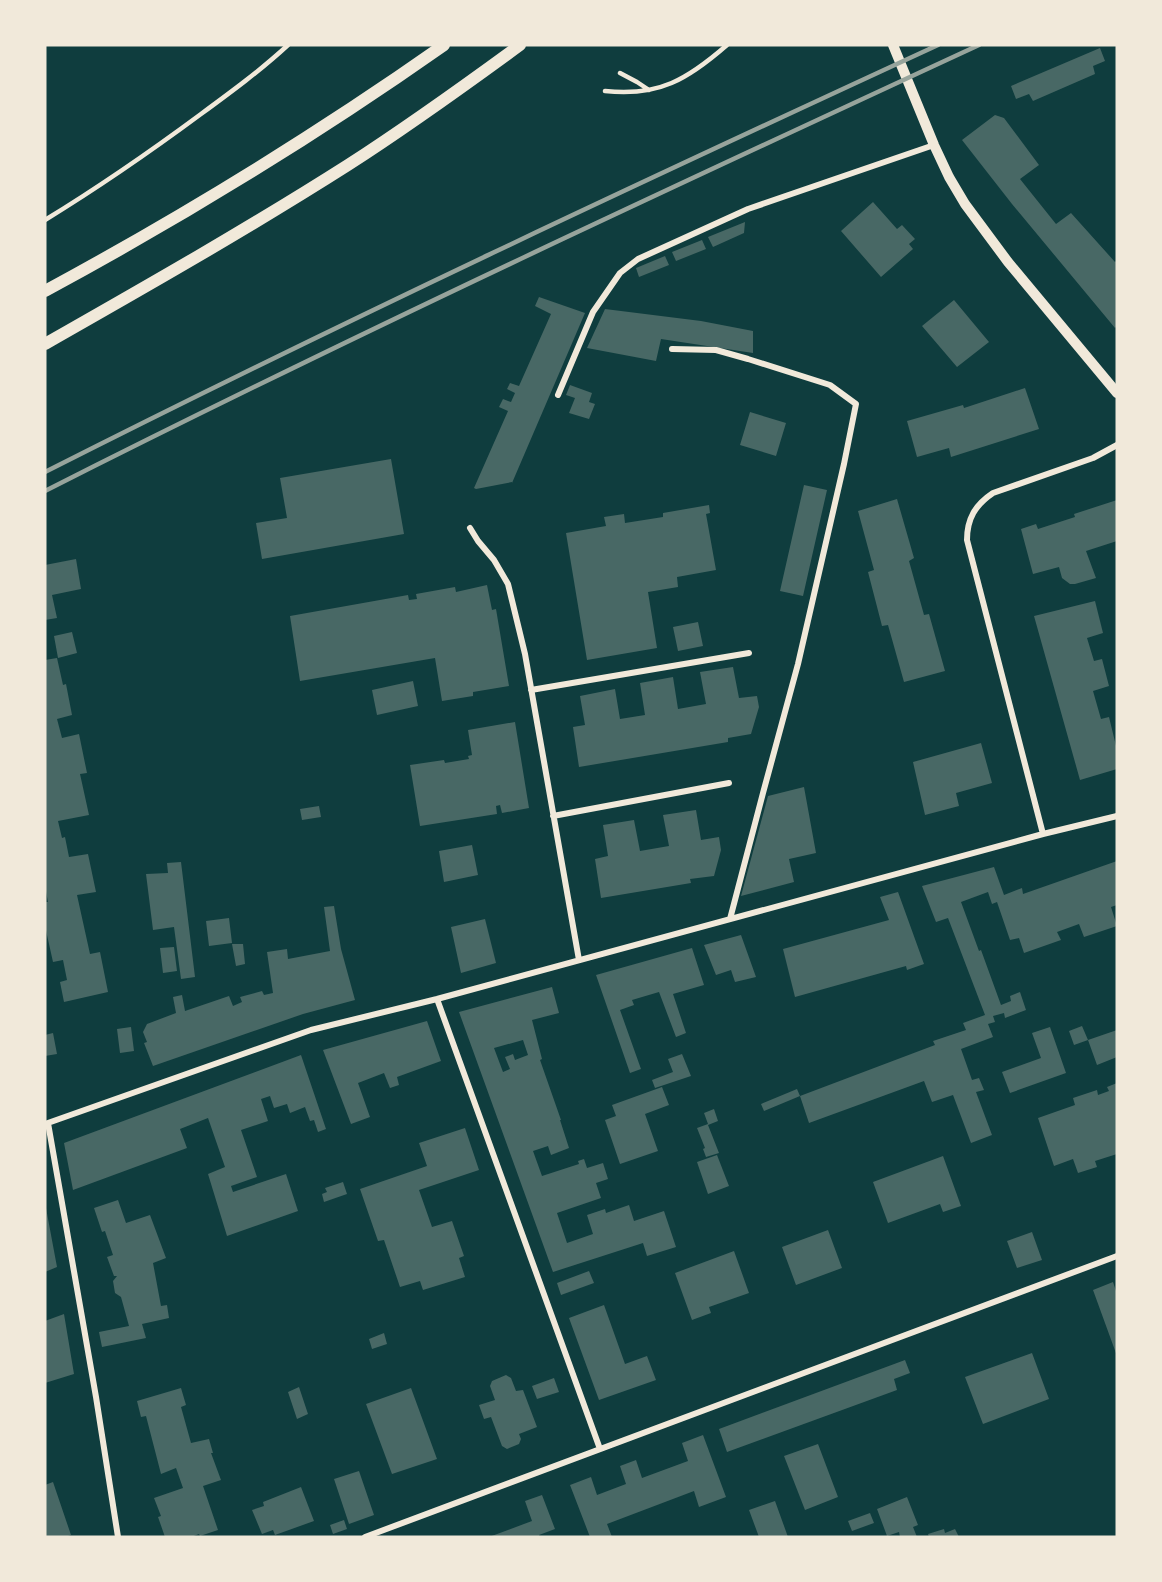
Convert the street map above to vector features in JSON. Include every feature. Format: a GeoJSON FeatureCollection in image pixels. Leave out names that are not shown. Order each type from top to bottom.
{"type":"FeatureCollection","features":[{"type":"Feature","properties":{"kind":"main road"},"geometry":{"type":"LineString","coordinates":[[45,291],[150,232],[304,139],[444,45]]}},
{"type":"Feature","properties":{"kind":"main road"},"geometry":{"type":"LineString","coordinates":[[45,344],[309,189],[450,96],[520,45]]}},
{"type":"Feature","properties":{"kind":"street"},"geometry":{"type":"LineString","coordinates":[[893,45],[934,145],[955,186],[984,232],[1117,393]]}},
{"type":"Feature","properties":{"kind":"street"},"geometry":{"type":"LineString","coordinates":[[558,394],[593,312],[620,273],[638,259],[748,209],[934,145]]}},
{"type":"Feature","properties":{"kind":"street"},"geometry":{"type":"LineString","coordinates":[[672,349],[716,350],[747,359],[830,385],[856,404],[798,664],[730,919]]}},
{"type":"Feature","properties":{"kind":"street"},"geometry":{"type":"LineString","coordinates":[[1043,834],[967,540],[969,519],[982,500],[993,493],[1093,458],[1117,445]]}},
{"type":"Feature","properties":{"kind":"street"},"geometry":{"type":"LineString","coordinates":[[470,528],[498,565],[508,584],[525,654],[579,960]]}},
{"type":"Feature","properties":{"kind":"street"},"geometry":{"type":"LineString","coordinates":[[531,690],[749,653]]}},
{"type":"Feature","properties":{"kind":"street"},"geometry":{"type":"LineString","coordinates":[[553,816],[729,783]]}},
{"type":"Feature","properties":{"kind":"street"},"geometry":{"type":"LineString","coordinates":[[118,1537],[96,1397],[47,1124],[311,1030],[437,999],[1043,834],[1117,816]]}},
{"type":"Feature","properties":{"kind":"street"},"geometry":{"type":"LineString","coordinates":[[437,999],[600,1449]]}},
{"type":"Feature","properties":{"kind":"street"},"geometry":{"type":"LineString","coordinates":[[365,1537],[1117,1257]]}},
{"type":"Feature","properties":{"kind":"lane"},"geometry":{"type":"LineString","coordinates":[[45,220],[176,133],[288,45]]}},
{"type":"Feature","properties":{"kind":"lane"},"geometry":{"type":"LineString","coordinates":[[605,91],[626,94],[667,86],[705,65],[727,45]]}},
{"type":"Feature","properties":{"kind":"lane"},"geometry":{"type":"LineString","coordinates":[[620,73],[649,90]]}},
{"type":"Feature","properties":{"kind":"building"},"geometry":{"type":"Polygon","coordinates":[[[1100,48],[1105,61],[1093,66],[1095,74],[1033,101],[1029,94],[1016,99],[1011,86],[1100,48]]]}},
{"type":"Feature","properties":{"kind":"building"},"geometry":{"type":"Polygon","coordinates":[[[995,115],[1004,118],[1039,165],[1020,179],[1056,224],[1071,213],[1115,262],[1117,260],[1117,326],[1115,328],[962,140],[995,115]]]}},
{"type":"Feature","properties":{"kind":"building"},"geometry":{"type":"Polygon","coordinates":[[[873,202],[897,229],[902,225],[915,239],[909,244],[913,249],[881,277],[841,231],[873,202]]]}},
{"type":"Feature","properties":{"kind":"building"},"geometry":{"type":"Polygon","coordinates":[[[745,222],[744,233],[713,247],[708,237],[745,222]]]}},
{"type":"Feature","properties":{"kind":"building"},"geometry":{"type":"Polygon","coordinates":[[[702,240],[706,249],[676,261],[672,252],[702,240]]]}},
{"type":"Feature","properties":{"kind":"building"},"geometry":{"type":"Polygon","coordinates":[[[665,256],[669,265],[639,277],[636,268],[665,256]]]}},
{"type":"Feature","properties":{"kind":"building"},"geometry":{"type":"Polygon","coordinates":[[[539,297],[585,313],[512,483],[476,489],[474,488],[508,411],[499,407],[503,399],[511,402],[515,393],[507,389],[510,383],[519,386],[551,314],[535,306],[539,297]]]}},
{"type":"Feature","properties":{"kind":"building"},"geometry":{"type":"Polygon","coordinates":[[[954,300],[989,342],[957,367],[922,326],[954,300]]]}},
{"type":"Feature","properties":{"kind":"building"},"geometry":{"type":"Polygon","coordinates":[[[605,309],[701,321],[753,331],[753,353],[661,339],[656,361],[587,348],[605,309]]]}},
{"type":"Feature","properties":{"kind":"building"},"geometry":{"type":"Polygon","coordinates":[[[570,385],[592,393],[589,402],[595,404],[589,419],[569,413],[575,398],[566,395],[570,385]]]}},
{"type":"Feature","properties":{"kind":"building"},"geometry":{"type":"Polygon","coordinates":[[[1025,388],[1039,429],[951,457],[949,448],[917,457],[907,421],[963,405],[964,408],[1025,388]]]}},
{"type":"Feature","properties":{"kind":"building"},"geometry":{"type":"Polygon","coordinates":[[[750,412],[786,423],[776,456],[740,445],[750,412]]]}},
{"type":"Feature","properties":{"kind":"building"},"geometry":{"type":"Polygon","coordinates":[[[391,459],[404,534],[262,559],[256,523],[287,518],[280,478],[391,459]]]}},
{"type":"Feature","properties":{"kind":"building"},"geometry":{"type":"Polygon","coordinates":[[[804,485],[827,490],[803,596],[780,591],[804,485]]]}},
{"type":"Feature","properties":{"kind":"building"},"geometry":{"type":"Polygon","coordinates":[[[897,499],[914,558],[909,561],[924,615],[929,614],[945,671],[904,682],[888,625],[882,626],[868,572],[874,570],[858,511],[897,499]]]}},
{"type":"Feature","properties":{"kind":"building"},"geometry":{"type":"Polygon","coordinates":[[[1117,500],[1117,541],[1086,551],[1096,578],[1070,584],[1062,578],[1059,567],[1033,574],[1021,529],[1036,524],[1038,529],[1117,500]]]}},
{"type":"Feature","properties":{"kind":"building"},"geometry":{"type":"Polygon","coordinates":[[[709,505],[710,513],[706,514],[716,570],[677,577],[678,587],[648,592],[657,648],[587,660],[566,533],[606,526],[604,517],[624,514],[625,523],[663,517],[663,513],[709,505]]]}},
{"type":"Feature","properties":{"kind":"building"},"geometry":{"type":"Polygon","coordinates":[[[76,559],[81,589],[52,595],[57,618],[45,620],[45,565],[76,559]]]}},
{"type":"Feature","properties":{"kind":"building"},"geometry":{"type":"Polygon","coordinates":[[[487,585],[492,610],[496,609],[509,686],[473,692],[473,696],[442,701],[435,658],[300,681],[290,616],[408,595],[409,600],[417,599],[416,594],[455,587],[456,592],[487,585]]]}},
{"type":"Feature","properties":{"kind":"building"},"geometry":{"type":"Polygon","coordinates":[[[1095,601],[1103,633],[1087,638],[1094,661],[1102,659],[1109,686],[1093,691],[1101,719],[1109,717],[1117,750],[1117,769],[1080,780],[1034,616],[1095,601]]]}},
{"type":"Feature","properties":{"kind":"building"},"geometry":{"type":"Polygon","coordinates":[[[698,622],[703,646],[678,651],[673,627],[698,622]]]}},
{"type":"Feature","properties":{"kind":"building"},"geometry":{"type":"Polygon","coordinates":[[[72,632],[77,653],[58,658],[54,636],[72,632]]]}},
{"type":"Feature","properties":{"kind":"building"},"geometry":{"type":"Polygon","coordinates":[[[57,658],[63,685],[66,684],[72,715],[57,719],[62,738],[79,734],[87,773],[80,774],[89,815],[58,821],[62,838],[65,837],[69,857],[88,854],[96,892],[77,895],[90,954],[100,952],[108,992],[64,1002],[60,982],[67,980],[63,960],[53,962],[45,926],[45,902],[48,902],[45,886],[45,660],[57,658]]]}},
{"type":"Feature","properties":{"kind":"building"},"geometry":{"type":"Polygon","coordinates":[[[733,667],[739,698],[757,696],[759,707],[751,734],[728,738],[728,742],[579,767],[573,727],[585,725],[580,696],[615,689],[620,719],[645,715],[640,683],[673,677],[678,709],[706,704],[700,672],[733,667]]]}},
{"type":"Feature","properties":{"kind":"building"},"geometry":{"type":"Polygon","coordinates":[[[413,681],[418,706],[377,715],[372,690],[413,681]]]}},
{"type":"Feature","properties":{"kind":"building"},"geometry":{"type":"Polygon","coordinates":[[[515,722],[529,808],[502,813],[500,805],[496,806],[497,814],[420,826],[410,765],[469,759],[468,756],[472,755],[468,730],[515,722]]]}},
{"type":"Feature","properties":{"kind":"building"},"geometry":{"type":"Polygon","coordinates":[[[981,743],[992,783],[956,793],[959,806],[925,815],[913,762],[981,743]]]}},
{"type":"Feature","properties":{"kind":"building"},"geometry":{"type":"Polygon","coordinates":[[[804,787],[816,853],[789,859],[794,882],[741,896],[768,796],[804,787]]]}},
{"type":"Feature","properties":{"kind":"building"},"geometry":{"type":"Polygon","coordinates":[[[319,806],[321,817],[302,820],[300,809],[319,806]]]}},
{"type":"Feature","properties":{"kind":"building"},"geometry":{"type":"Polygon","coordinates":[[[696,810],[701,840],[719,837],[721,850],[714,876],[690,879],[691,883],[601,898],[595,859],[608,856],[603,825],[634,820],[640,851],[669,846],[663,815],[696,810]]]}},
{"type":"Feature","properties":{"kind":"building"},"geometry":{"type":"Polygon","coordinates":[[[472,845],[478,875],[444,882],[439,851],[472,845]]]}},
{"type":"Feature","properties":{"kind":"building"},"geometry":{"type":"Polygon","coordinates":[[[1117,861],[1117,905],[1111,907],[1117,926],[1084,937],[1079,924],[1057,932],[1061,940],[1024,953],[1019,938],[1010,940],[997,902],[992,904],[988,892],[961,902],[1001,1005],[1011,1001],[1010,996],[1020,992],[1026,1010],[1005,1018],[1004,1013],[993,1016],[995,1022],[988,1024],[993,1037],[961,1049],[972,1080],[979,1078],[984,1090],[976,1092],[992,1135],[971,1143],[953,1095],[932,1102],[924,1081],[809,1123],[800,1096],[935,1045],[933,1041],[966,1030],[963,1023],[985,1015],[948,918],[936,922],[922,886],[994,867],[1004,895],[1022,888],[1023,894],[1117,861]]]}},
{"type":"Feature","properties":{"kind":"building"},"geometry":{"type":"Polygon","coordinates":[[[181,862],[195,977],[181,979],[174,927],[153,930],[146,874],[168,873],[167,863],[181,862]]]}},
{"type":"Feature","properties":{"kind":"building"},"geometry":{"type":"Polygon","coordinates":[[[898,892],[924,964],[907,970],[906,966],[795,997],[783,949],[889,920],[880,897],[898,892]]]}},
{"type":"Feature","properties":{"kind":"building"},"geometry":{"type":"Polygon","coordinates":[[[334,906],[341,949],[355,1000],[303,1014],[153,1066],[144,1043],[147,1042],[143,1032],[147,1024],[176,1013],[173,997],[182,995],[185,1011],[229,996],[233,1006],[242,1002],[240,997],[262,991],[264,995],[273,993],[267,952],[287,949],[288,959],[330,951],[324,907],[334,906]]]}},
{"type":"Feature","properties":{"kind":"building"},"geometry":{"type":"Polygon","coordinates":[[[229,918],[232,943],[209,946],[206,921],[229,918]]]}},
{"type":"Feature","properties":{"kind":"building"},"geometry":{"type":"Polygon","coordinates":[[[485,919],[496,963],[461,973],[451,927],[485,919]]]}},
{"type":"Feature","properties":{"kind":"building"},"geometry":{"type":"Polygon","coordinates":[[[741,935],[756,977],[735,982],[731,970],[716,975],[704,945],[741,935]]]}},
{"type":"Feature","properties":{"kind":"building"},"geometry":{"type":"Polygon","coordinates":[[[232,944],[243,944],[245,964],[236,966],[232,944]]]}},
{"type":"Feature","properties":{"kind":"building"},"geometry":{"type":"Polygon","coordinates":[[[174,947],[177,971],[163,973],[160,948],[174,947]]]}},
{"type":"Feature","properties":{"kind":"building"},"geometry":{"type":"Polygon","coordinates":[[[692,948],[704,985],[673,994],[686,1033],[676,1037],[659,992],[632,1000],[634,1005],[620,1010],[641,1069],[630,1073],[596,975],[692,948]]]}},
{"type":"Feature","properties":{"kind":"building"},"geometry":{"type":"Polygon","coordinates":[[[552,987],[559,1013],[532,1020],[542,1059],[540,1060],[569,1148],[551,1155],[548,1146],[533,1151],[542,1176],[579,1164],[578,1161],[584,1159],[587,1168],[603,1163],[608,1179],[596,1183],[601,1198],[557,1213],[567,1243],[593,1234],[587,1215],[605,1209],[606,1213],[629,1205],[634,1221],[664,1211],[676,1247],[647,1256],[643,1243],[553,1272],[459,1012],[552,987]],[[523,1040],[494,1048],[503,1072],[510,1069],[505,1057],[513,1054],[515,1060],[528,1055],[523,1040]]]}},
{"type":"Feature","properties":{"kind":"building"},"geometry":{"type":"Polygon","coordinates":[[[427,1021],[441,1061],[397,1077],[399,1085],[390,1088],[384,1073],[358,1083],[370,1117],[351,1124],[323,1050],[427,1021]]]}},
{"type":"Feature","properties":{"kind":"building"},"geometry":{"type":"Polygon","coordinates":[[[1082,1026],[1088,1040],[1074,1045],[1069,1031],[1082,1026]]]}},
{"type":"Feature","properties":{"kind":"building"},"geometry":{"type":"Polygon","coordinates":[[[131,1027],[134,1051],[120,1053],[117,1029],[131,1027]]]}},
{"type":"Feature","properties":{"kind":"building"},"geometry":{"type":"Polygon","coordinates":[[[1050,1027],[1066,1073],[1010,1093],[1002,1072],[1041,1058],[1032,1033],[1050,1027]]]}},
{"type":"Feature","properties":{"kind":"building"},"geometry":{"type":"Polygon","coordinates":[[[1117,1030],[1117,1057],[1097,1065],[1088,1040],[1117,1030]]]}},
{"type":"Feature","properties":{"kind":"building"},"geometry":{"type":"Polygon","coordinates":[[[53,1033],[57,1054],[45,1056],[45,1035],[53,1033]]]}},
{"type":"Feature","properties":{"kind":"building"},"geometry":{"type":"Polygon","coordinates":[[[682,1054],[691,1076],[655,1088],[652,1080],[673,1072],[668,1059],[682,1054]]]}},
{"type":"Feature","properties":{"kind":"building"},"geometry":{"type":"Polygon","coordinates":[[[301,1055],[326,1129],[318,1132],[314,1120],[310,1121],[305,1107],[290,1113],[287,1104],[274,1108],[270,1096],[261,1099],[268,1121],[241,1130],[257,1177],[231,1186],[233,1192],[286,1174],[298,1211],[227,1236],[208,1174],[225,1167],[208,1118],[180,1129],[187,1148],[73,1190],[64,1143],[301,1055]]]}},
{"type":"Feature","properties":{"kind":"building"},"geometry":{"type":"Polygon","coordinates":[[[1117,1083],[1117,1154],[1095,1161],[1097,1167],[1078,1173],[1073,1159],[1054,1166],[1038,1118],[1075,1105],[1073,1098],[1097,1090],[1098,1095],[1109,1091],[1107,1087],[1117,1083]]]}},
{"type":"Feature","properties":{"kind":"building"},"geometry":{"type":"Polygon","coordinates":[[[662,1087],[669,1105],[645,1114],[658,1151],[620,1164],[605,1120],[616,1116],[612,1105],[662,1087]]]}},
{"type":"Feature","properties":{"kind":"building"},"geometry":{"type":"Polygon","coordinates":[[[797,1089],[800,1096],[764,1111],[761,1104],[797,1089]]]}},
{"type":"Feature","properties":{"kind":"building"},"geometry":{"type":"Polygon","coordinates":[[[714,1109],[718,1121],[708,1125],[719,1153],[706,1157],[697,1128],[708,1124],[704,1113],[714,1109]]]}},
{"type":"Feature","properties":{"kind":"building"},"geometry":{"type":"Polygon","coordinates":[[[465,1128],[479,1170],[419,1190],[432,1227],[452,1221],[464,1256],[459,1258],[465,1277],[423,1290],[420,1281],[400,1287],[384,1240],[378,1241],[360,1189],[427,1166],[419,1143],[465,1128]]]}},
{"type":"Feature","properties":{"kind":"building"},"geometry":{"type":"Polygon","coordinates":[[[717,1155],[729,1186],[708,1194],[697,1162],[717,1155]]]}},
{"type":"Feature","properties":{"kind":"building"},"geometry":{"type":"Polygon","coordinates":[[[943,1156],[961,1206],[943,1212],[940,1204],[888,1223],[873,1182],[943,1156]]]}},
{"type":"Feature","properties":{"kind":"building"},"geometry":{"type":"Polygon","coordinates":[[[343,1182],[347,1194],[324,1202],[322,1194],[327,1192],[325,1188],[343,1182]]]}},
{"type":"Feature","properties":{"kind":"building"},"geometry":{"type":"Polygon","coordinates":[[[118,1200],[126,1223],[150,1215],[166,1258],[153,1263],[161,1306],[167,1305],[169,1318],[142,1324],[146,1338],[102,1347],[99,1332],[129,1326],[121,1297],[115,1293],[113,1281],[117,1276],[114,1276],[107,1257],[113,1255],[94,1208],[118,1200]]]}},
{"type":"Feature","properties":{"kind":"building"},"geometry":{"type":"Polygon","coordinates":[[[45,1208],[57,1267],[45,1272],[45,1208]]]}},
{"type":"Feature","properties":{"kind":"building"},"geometry":{"type":"Polygon","coordinates":[[[828,1230],[842,1268],[796,1285],[782,1247],[828,1230]]]}},
{"type":"Feature","properties":{"kind":"building"},"geometry":{"type":"Polygon","coordinates":[[[1032,1232],[1042,1260],[1017,1268],[1007,1241],[1032,1232]]]}},
{"type":"Feature","properties":{"kind":"building"},"geometry":{"type":"Polygon","coordinates":[[[734,1251],[749,1293],[709,1307],[711,1313],[692,1320],[675,1273],[734,1251]]]}},
{"type":"Feature","properties":{"kind":"building"},"geometry":{"type":"Polygon","coordinates":[[[589,1271],[594,1283],[561,1295],[557,1283],[589,1271]]]}},
{"type":"Feature","properties":{"kind":"building"},"geometry":{"type":"Polygon","coordinates":[[[1113,1282],[1117,1294],[1117,1356],[1093,1290],[1113,1282]]]}},
{"type":"Feature","properties":{"kind":"building"},"geometry":{"type":"Polygon","coordinates":[[[604,1305],[625,1364],[647,1356],[656,1380],[599,1400],[569,1318],[604,1305]]]}},
{"type":"Feature","properties":{"kind":"building"},"geometry":{"type":"Polygon","coordinates":[[[64,1314],[74,1374],[45,1383],[45,1321],[64,1314]]]}},
{"type":"Feature","properties":{"kind":"building"},"geometry":{"type":"Polygon","coordinates":[[[384,1333],[387,1344],[372,1349],[369,1339],[384,1333]]]}},
{"type":"Feature","properties":{"kind":"building"},"geometry":{"type":"Polygon","coordinates":[[[1032,1353],[1049,1399],[983,1424],[965,1377],[1032,1353]]]}},
{"type":"Feature","properties":{"kind":"building"},"geometry":{"type":"Polygon","coordinates":[[[905,1360],[910,1373],[894,1379],[897,1390],[727,1452],[719,1429],[905,1360]]]}},
{"type":"Feature","properties":{"kind":"building"},"geometry":{"type":"Polygon","coordinates":[[[506,1375],[511,1378],[516,1391],[523,1390],[537,1427],[519,1434],[521,1439],[519,1444],[507,1449],[502,1446],[491,1417],[484,1419],[479,1405],[495,1400],[490,1386],[492,1381],[506,1375]]]}},
{"type":"Feature","properties":{"kind":"building"},"geometry":{"type":"Polygon","coordinates":[[[554,1378],[559,1392],[537,1399],[532,1386],[554,1378]]]}},
{"type":"Feature","properties":{"kind":"building"},"geometry":{"type":"Polygon","coordinates":[[[299,1387],[308,1414],[297,1419],[288,1392],[299,1387]]]}},
{"type":"Feature","properties":{"kind":"building"},"geometry":{"type":"Polygon","coordinates":[[[181,1388],[186,1405],[181,1407],[191,1443],[209,1439],[213,1453],[211,1453],[221,1480],[203,1486],[218,1530],[200,1536],[199,1534],[191,1537],[165,1537],[158,1517],[161,1516],[154,1498],[183,1488],[176,1468],[161,1474],[146,1416],[141,1417],[137,1401],[181,1388]]]}},
{"type":"Feature","properties":{"kind":"building"},"geometry":{"type":"Polygon","coordinates":[[[411,1388],[437,1459],[392,1474],[366,1404],[411,1388]]]}},
{"type":"Feature","properties":{"kind":"building"},"geometry":{"type":"Polygon","coordinates":[[[703,1435],[726,1497],[699,1507],[694,1491],[607,1524],[612,1537],[590,1537],[570,1485],[591,1477],[597,1495],[626,1484],[620,1466],[636,1460],[642,1478],[688,1461],[682,1443],[703,1435]]]}},
{"type":"Feature","properties":{"kind":"building"},"geometry":{"type":"Polygon","coordinates":[[[818,1444],[838,1497],[805,1510],[784,1456],[818,1444]]]}},
{"type":"Feature","properties":{"kind":"building"},"geometry":{"type":"Polygon","coordinates":[[[359,1471],[374,1515],[349,1524],[334,1479],[359,1471]]]}},
{"type":"Feature","properties":{"kind":"building"},"geometry":{"type":"Polygon","coordinates":[[[53,1482],[71,1535],[65,1537],[45,1537],[45,1485],[53,1482]]]}},
{"type":"Feature","properties":{"kind":"building"},"geometry":{"type":"Polygon","coordinates":[[[301,1487],[314,1521],[275,1535],[273,1530],[262,1534],[252,1510],[264,1506],[263,1502],[301,1487]]]}},
{"type":"Feature","properties":{"kind":"building"},"geometry":{"type":"Polygon","coordinates":[[[542,1495],[555,1529],[539,1535],[540,1537],[489,1537],[532,1521],[525,1501],[542,1495]]]}},
{"type":"Feature","properties":{"kind":"building"},"geometry":{"type":"Polygon","coordinates":[[[907,1497],[918,1525],[913,1527],[917,1537],[900,1537],[899,1532],[887,1536],[877,1509],[907,1497]]]}},
{"type":"Feature","properties":{"kind":"building"},"geometry":{"type":"Polygon","coordinates":[[[775,1501],[788,1537],[759,1537],[749,1510],[775,1501]]]}},
{"type":"Feature","properties":{"kind":"building"},"geometry":{"type":"Polygon","coordinates":[[[870,1513],[874,1523],[852,1531],[848,1521],[870,1513]]]}},
{"type":"Feature","properties":{"kind":"building"},"geometry":{"type":"Polygon","coordinates":[[[344,1520],[347,1529],[333,1534],[330,1525],[344,1520]]]}},
{"type":"Feature","properties":{"kind":"building"},"geometry":{"type":"Polygon","coordinates":[[[944,1529],[945,1533],[955,1529],[959,1537],[929,1537],[928,1534],[944,1529]]]}},
{"type":"Feature","properties":{"kind":"railway"},"geometry":{"type":"LineString","coordinates":[[45,472],[490,254],[938,45]]}},
{"type":"Feature","properties":{"kind":"railway"},"geometry":{"type":"LineString","coordinates":[[45,491],[393,320],[979,45]]}}]}
